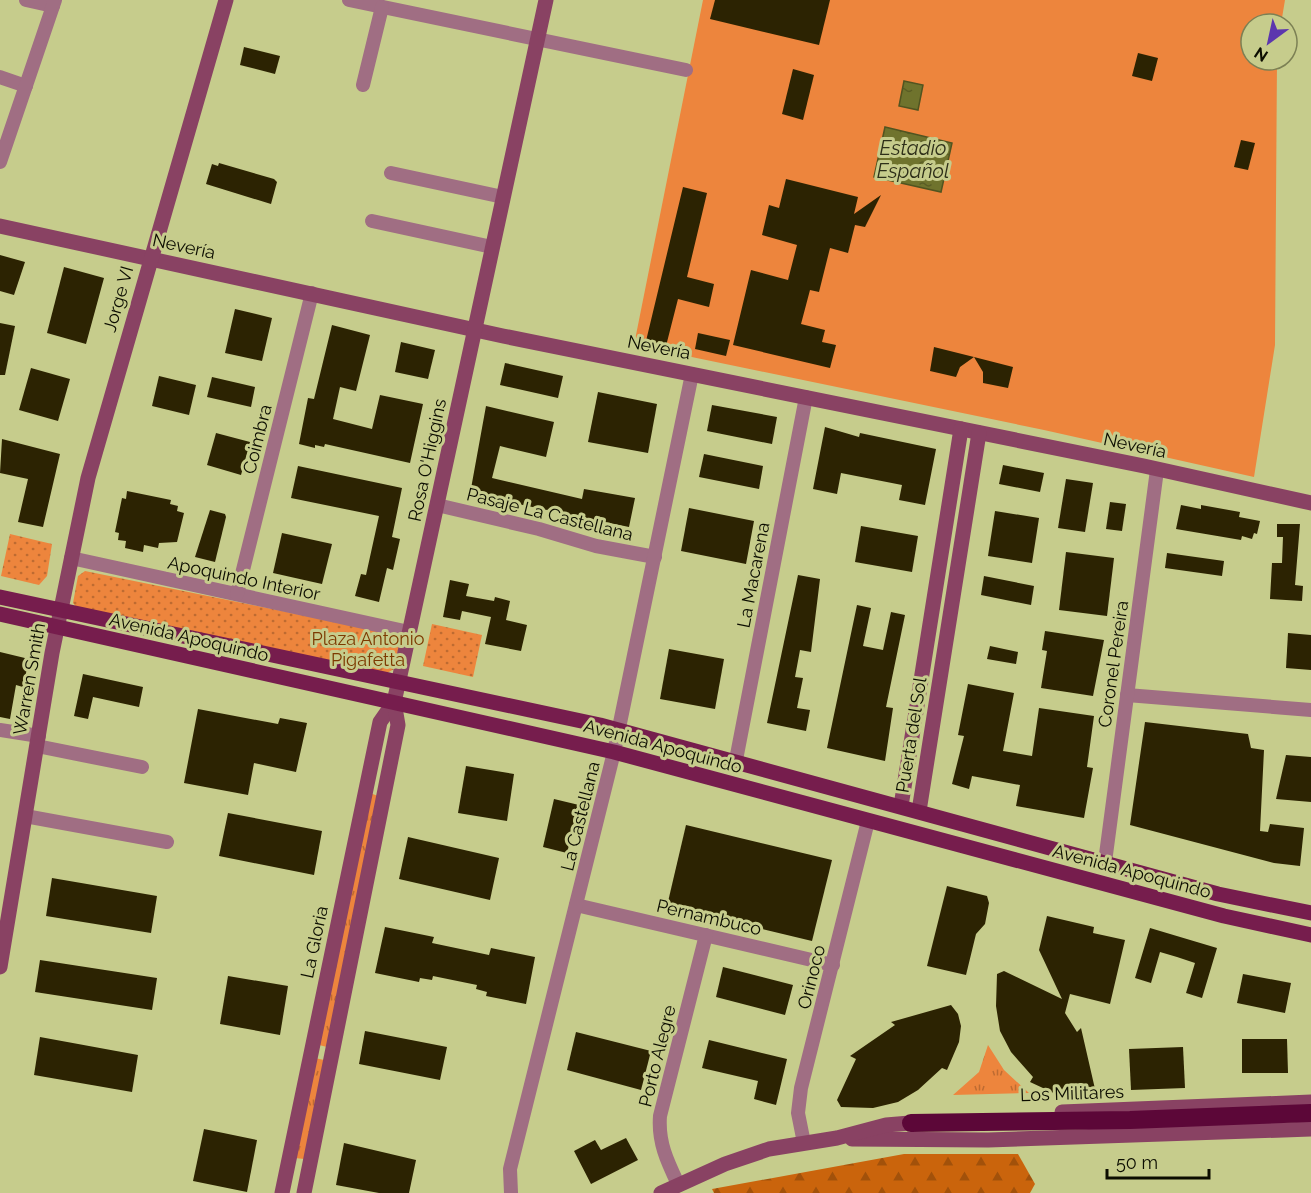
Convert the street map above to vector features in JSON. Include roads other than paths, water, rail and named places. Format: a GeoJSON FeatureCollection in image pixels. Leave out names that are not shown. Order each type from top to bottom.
{"type":"FeatureCollection","features":[{"type":"Feature","properties":{"kind":"highway"},"geometry":{"type":"LineString","coordinates":[[911,1123],[1130,1120],[1311,1113]]}},
{"type":"Feature","properties":{"kind":"main road","name":"Avenida Apoquindo"},"geometry":{"type":"LineString","coordinates":[[0,597],[399,680],[619,730],[736,760],[1218,894],[1311,913]]}},
{"type":"Feature","properties":{"kind":"main road","name":"Avenida Apoquindo"},"geometry":{"type":"LineString","coordinates":[[0,614],[614,752],[1224,916],[1311,935]]}},
{"type":"Feature","properties":{"kind":"street"},"geometry":{"type":"LineString","coordinates":[[0,162],[54,3],[26,0]]}},
{"type":"Feature","properties":{"kind":"street","name":"Jorge VI"},"geometry":{"type":"LineString","coordinates":[[60,611],[88,478],[226,0]]}},
{"type":"Feature","properties":{"kind":"street"},"geometry":{"type":"LineString","coordinates":[[349,0],[686,70]]}},
{"type":"Feature","properties":{"kind":"street","name":"Rosa O'Higgins"},"geometry":{"type":"LineString","coordinates":[[399,680],[546,0]]}},
{"type":"Feature","properties":{"kind":"street"},"geometry":{"type":"LineString","coordinates":[[363,85],[382,7]]}},
{"type":"Feature","properties":{"kind":"street"},"geometry":{"type":"LineString","coordinates":[[0,77],[26,86]]}},
{"type":"Feature","properties":{"kind":"street"},"geometry":{"type":"LineString","coordinates":[[391,173],[503,197]]}},
{"type":"Feature","properties":{"kind":"street"},"geometry":{"type":"LineString","coordinates":[[372,221],[492,247]]}},
{"type":"Feature","properties":{"kind":"street","name":"Nevería"},"geometry":{"type":"LineString","coordinates":[[0,226],[475,330],[1311,503]]}},
{"type":"Feature","properties":{"kind":"street","name":"Coimbra"},"geometry":{"type":"LineString","coordinates":[[237,594],[312,293]]}},
{"type":"Feature","properties":{"kind":"street","name":"La Castellana"},"geometry":{"type":"LineString","coordinates":[[511,1193],[512,1161],[614,752],[692,374]]}},
{"type":"Feature","properties":{"kind":"street","name":"La Macarena"},"geometry":{"type":"LineString","coordinates":[[736,760],[806,397]]}},
{"type":"Feature","properties":{"kind":"street","name":"Puerta del Sol"},"geometry":{"type":"LineString","coordinates":[[901,806],[961,429]]}},
{"type":"Feature","properties":{"kind":"street","name":"Puerta del Sol"},"geometry":{"type":"LineString","coordinates":[[919,811],[979,433]]}},
{"type":"Feature","properties":{"kind":"street","name":"Coronel Pereira"},"geometry":{"type":"LineString","coordinates":[[1105,862],[1157,470]]}},
{"type":"Feature","properties":{"kind":"street","name":"Pasaje La Castellana"},"geometry":{"type":"LineString","coordinates":[[437,505],[539,529],[596,546],[655,557]]}},
{"type":"Feature","properties":{"kind":"street"},"geometry":{"type":"LineString","coordinates":[[942,552],[959,555]]}},
{"type":"Feature","properties":{"kind":"street","name":"Apoquindo Interior"},"geometry":{"type":"LineString","coordinates":[[71,558],[409,632]]}},
{"type":"Feature","properties":{"kind":"street","name":"Warren Smith"},"geometry":{"type":"LineString","coordinates":[[0,967],[60,611]]}},
{"type":"Feature","properties":{"kind":"street","name":"Puerta del Sol"},"geometry":{"type":"LineString","coordinates":[[924,662],[942,665]]}},
{"type":"Feature","properties":{"kind":"street","name":"La Gloria"},"geometry":{"type":"LineString","coordinates":[[282,1193],[380,722],[394,702],[399,680]]}},
{"type":"Feature","properties":{"kind":"street"},"geometry":{"type":"LineString","coordinates":[[1127,695],[1311,710]]}},
{"type":"Feature","properties":{"kind":"street","name":"La Gloria"},"geometry":{"type":"LineString","coordinates":[[304,1193],[398,726],[394,702]]}},
{"type":"Feature","properties":{"kind":"street"},"geometry":{"type":"LineString","coordinates":[[0,730],[142,767]]}},
{"type":"Feature","properties":{"kind":"street"},"geometry":{"type":"LineString","coordinates":[[367,787],[377,786],[384,792]]}},
{"type":"Feature","properties":{"kind":"street"},"geometry":{"type":"LineString","coordinates":[[25,816],[167,842]]}},
{"type":"Feature","properties":{"kind":"street","name":"Orinoco"},"geometry":{"type":"LineString","coordinates":[[804,1143],[799,1121],[800,1095],[834,965],[868,820]]}},
{"type":"Feature","properties":{"kind":"street","name":"Pernambuco"},"geometry":{"type":"LineString","coordinates":[[576,905],[834,965]]}},
{"type":"Feature","properties":{"kind":"street","name":"Porto Alegre"},"geometry":{"type":"LineString","coordinates":[[678,1184],[663,1151],[660,1116],[706,935]]}},
{"type":"Feature","properties":{"kind":"street"},"geometry":{"type":"LineString","coordinates":[[312,1050],[332,1054]]}},
{"type":"Feature","properties":{"kind":"street","name":"Los Militares"},"geometry":{"type":"LineString","coordinates":[[661,1193],[745,1156],[837,1138],[886,1125],[990,1116],[1311,1102]]}},
{"type":"Feature","properties":{"kind":"street","name":"Los Militares"},"geometry":{"type":"LineString","coordinates":[[837,1138],[887,1141],[988,1140],[1311,1129]]}},
{"type":"Feature","properties":{"kind":"street"},"geometry":{"type":"LineString","coordinates":[[288,1164],[309,1168]]}},
{"type":"Feature","properties":{"kind":"water"},"geometry":{"type":"Polygon","coordinates":[[[904,81],[923,85],[918,110],[899,106],[904,81]]]}},
{"type":"Feature","properties":{"kind":"water","name":"Estadio Español"},"geometry":{"type":"Polygon","coordinates":[[[885,127],[952,143],[941,192],[874,177],[885,127]]]}},
{"type":"Feature","properties":{"kind":"park label","name":"Plaza Antonio Pigafetta"},"geometry":{"type":"Point","coordinates":[368,648]}}]}
